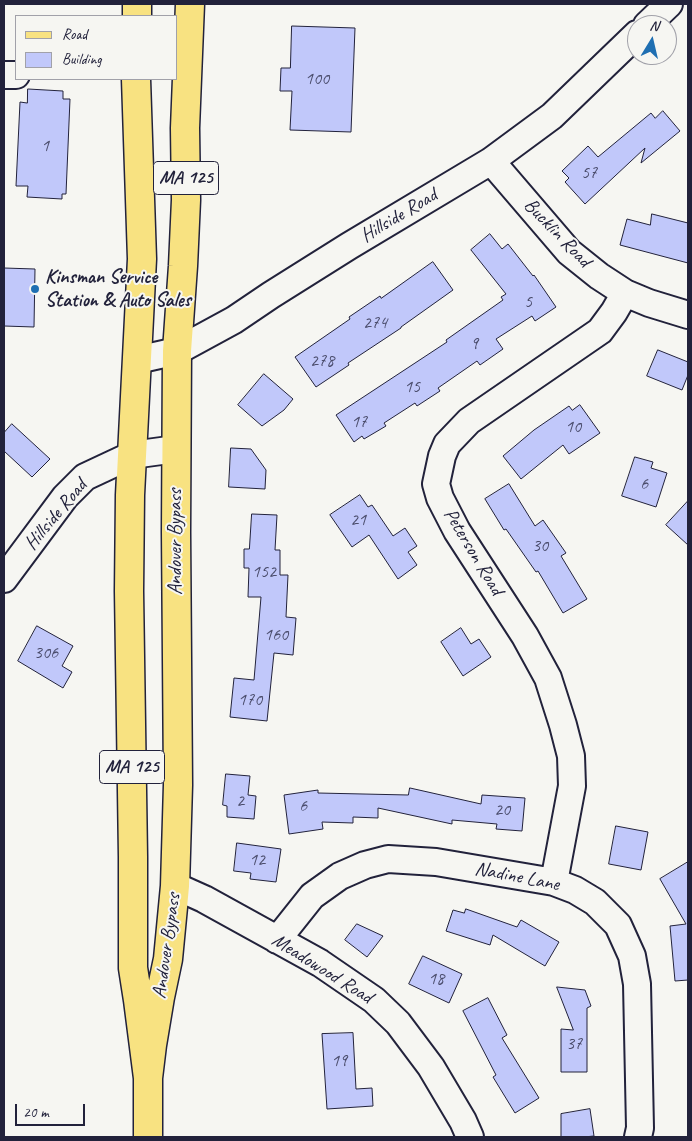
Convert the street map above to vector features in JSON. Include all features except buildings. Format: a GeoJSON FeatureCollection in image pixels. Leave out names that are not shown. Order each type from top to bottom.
{"type":"FeatureCollection","features":[{"type":"Feature","properties":{"kind":"main road","name":"Andover Bypass"},"geometry":{"type":"LineString","coordinates":[[148,1078],[160,997],[168,959],[175,886],[178,785],[176,678],[177,351],[186,200],[185,128],[190,4]]}},
{"type":"Feature","properties":{"kind":"main road","name":"Andover Bypass"},"geometry":{"type":"LineString","coordinates":[[136,80],[142,259],[130,495],[129,626],[134,858],[133,968],[148,1078],[148,1137]]}},
{"type":"Feature","properties":{"kind":"street"},"geometry":{"type":"LineString","coordinates":[[657,15],[669,4]]}},
{"type":"Feature","properties":{"kind":"street","name":"Hillside Road"},"geometry":{"type":"LineString","coordinates":[[137,360],[177,351],[234,320],[349,246],[491,161],[552,116],[627,44]]}},
{"type":"Feature","properties":{"kind":"street","name":"Bucklin Road"},"geometry":{"type":"LineString","coordinates":[[491,161],[569,252],[599,276],[625,293],[649,303],[688,315]]}},
{"type":"Feature","properties":{"kind":"street","name":"Peterson Road"},"geometry":{"type":"LineString","coordinates":[[554,882],[572,786],[571,756],[563,725],[548,678],[525,636],[457,531],[440,498],[436,484],[442,456],[448,444],[469,421],[600,331],[625,293]]}},
{"type":"Feature","properties":{"kind":"street","name":"Hillside Road"},"geometry":{"type":"LineString","coordinates":[[4,579],[65,498],[85,477],[132,455],[176,450]]}},
{"type":"Feature","properties":{"kind":"street","name":"Nadine Lane"},"geometry":{"type":"LineString","coordinates":[[277,940],[312,896],[340,876],[365,864],[388,859],[436,862],[554,882],[575,890],[595,902],[618,925],[632,956],[637,984],[640,1128],[638,1137]]}},
{"type":"Feature","properties":{"kind":"street","name":"Meadowood Road"},"geometry":{"type":"LineString","coordinates":[[175,886],[320,963],[374,1000],[398,1023],[431,1067],[463,1121],[470,1137]]}},
{"type":"Feature","properties":{"kind":"place","name":"Kinsman Service Station & Auto Sales"},"geometry":{"type":"Point","coordinates":[35,289]}}]}
